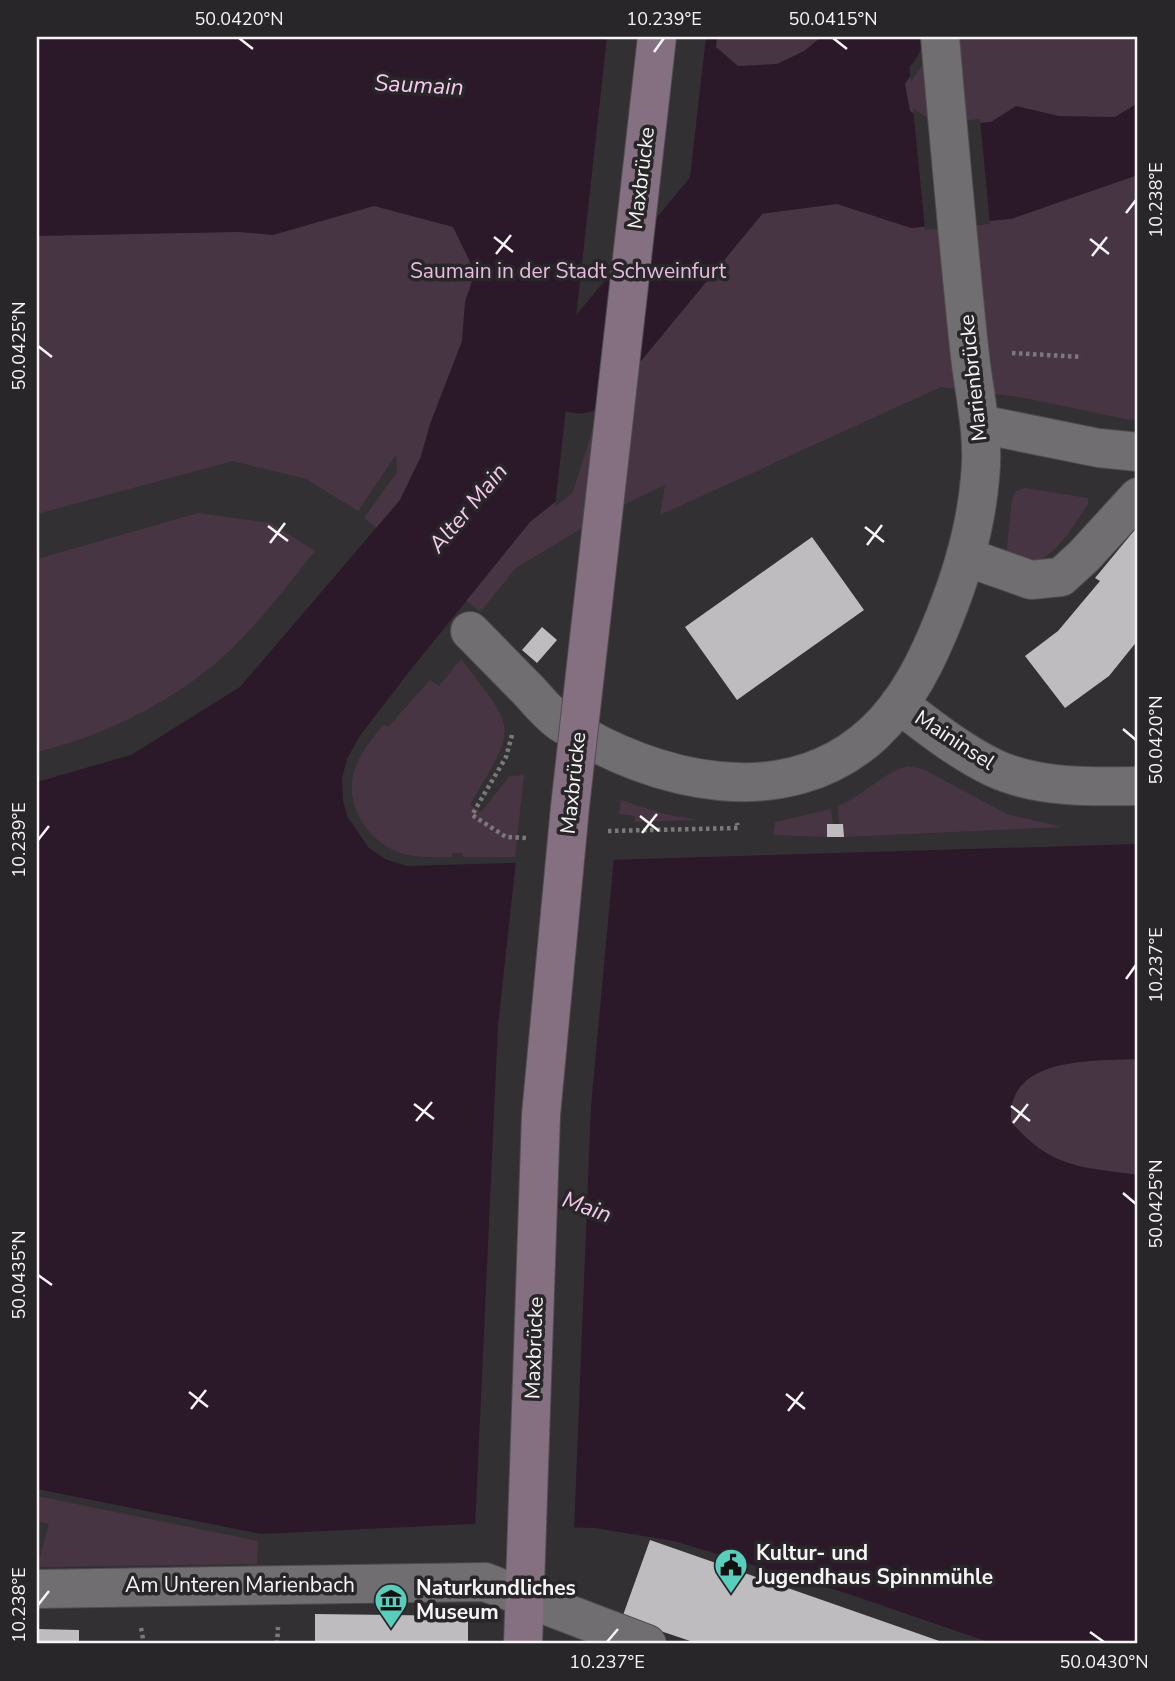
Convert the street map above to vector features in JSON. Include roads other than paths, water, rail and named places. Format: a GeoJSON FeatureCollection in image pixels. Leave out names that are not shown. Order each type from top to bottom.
{"type":"FeatureCollection","features":[{"type":"Feature","properties":{"kind":"main road","name":"Maxbrücke"},"geometry":{"type":"LineString","coordinates":[[523,1644],[541,1115],[550,1005],[657,37]]}},
{"type":"Feature","properties":{"kind":"street","name":"Marienbrücke"},"geometry":{"type":"LineString","coordinates":[[899,704],[919,675],[934,643],[966,557],[981,475],[980,424],[969,344],[940,37]]}},
{"type":"Feature","properties":{"kind":"street"},"geometry":{"type":"LineString","coordinates":[[980,424],[1099,448],[1138,452]]}},
{"type":"Feature","properties":{"kind":"street"},"geometry":{"type":"LineString","coordinates":[[966,557],[1031,580],[1061,577],[1138,497]]}},
{"type":"Feature","properties":{"kind":"street","name":"Maininsel"},"geometry":{"type":"LineString","coordinates":[[470,631],[559,722],[620,756],[700,780],[748,783],[800,775],[841,757],[873,733],[899,704],[943,738],[995,769],[1045,783],[1138,786]]}},
{"type":"Feature","properties":{"kind":"street","name":"Am Unteren Marienbach"},"geometry":{"type":"LineString","coordinates":[[37,1589],[485,1583],[525,1595],[647,1644]]}},
{"type":"Feature","properties":{"kind":"water"},"geometry":{"type":"Polygon","coordinates":[[[37,37],[717,37],[716,47],[738,66],[777,64],[833,37],[945,37],[928,50],[905,84],[910,111],[934,126],[991,122],[1016,106],[1059,116],[1115,117],[1138,103],[1138,175],[1011,219],[911,228],[837,204],[714,220],[667,243],[624,315],[569,491],[530,522],[408,673],[359,737],[347,759],[342,778],[343,801],[348,818],[369,848],[385,859],[407,866],[1138,844],[1138,1059],[1076,1062],[1055,1066],[1037,1074],[1022,1085],[1013,1100],[1011,1122],[1040,1149],[1068,1163],[1138,1175],[1138,1644],[994,1644],[849,1594],[674,1541],[595,1528],[470,1524],[261,1534],[37,1489],[37,782],[131,755],[240,687],[400,500],[421,456],[430,424],[462,341],[465,302],[475,272],[453,227],[374,206],[273,235],[238,232],[37,236],[37,37]]]}},
{"type":"Feature","properties":{"kind":"waterway","name":"Alter Main"},"geometry":{"type":"LineString","coordinates":[[579,374],[801,105],[883,37]]}},
{"type":"Feature","properties":{"kind":"place","name":"Kultur- und Jugendhaus Spinnmühle"},"geometry":{"type":"Point","coordinates":[731,1595]}},
{"type":"Feature","properties":{"kind":"place","name":"Naturkundliches Museum"},"geometry":{"type":"Point","coordinates":[391,1630]}},
{"type":"Feature","properties":{"kind":"water label","name":"Saumain"},"geometry":{"type":"Point","coordinates":[419,85]}},
{"type":"Feature","properties":{"kind":"water label","name":"Main"},"geometry":{"type":"Point","coordinates":[587,1207]}},
{"type":"Feature","properties":{"kind":"park label","name":"Saumain in der Stadt Schweinfurt"},"geometry":{"type":"Point","coordinates":[568,271]}}]}
